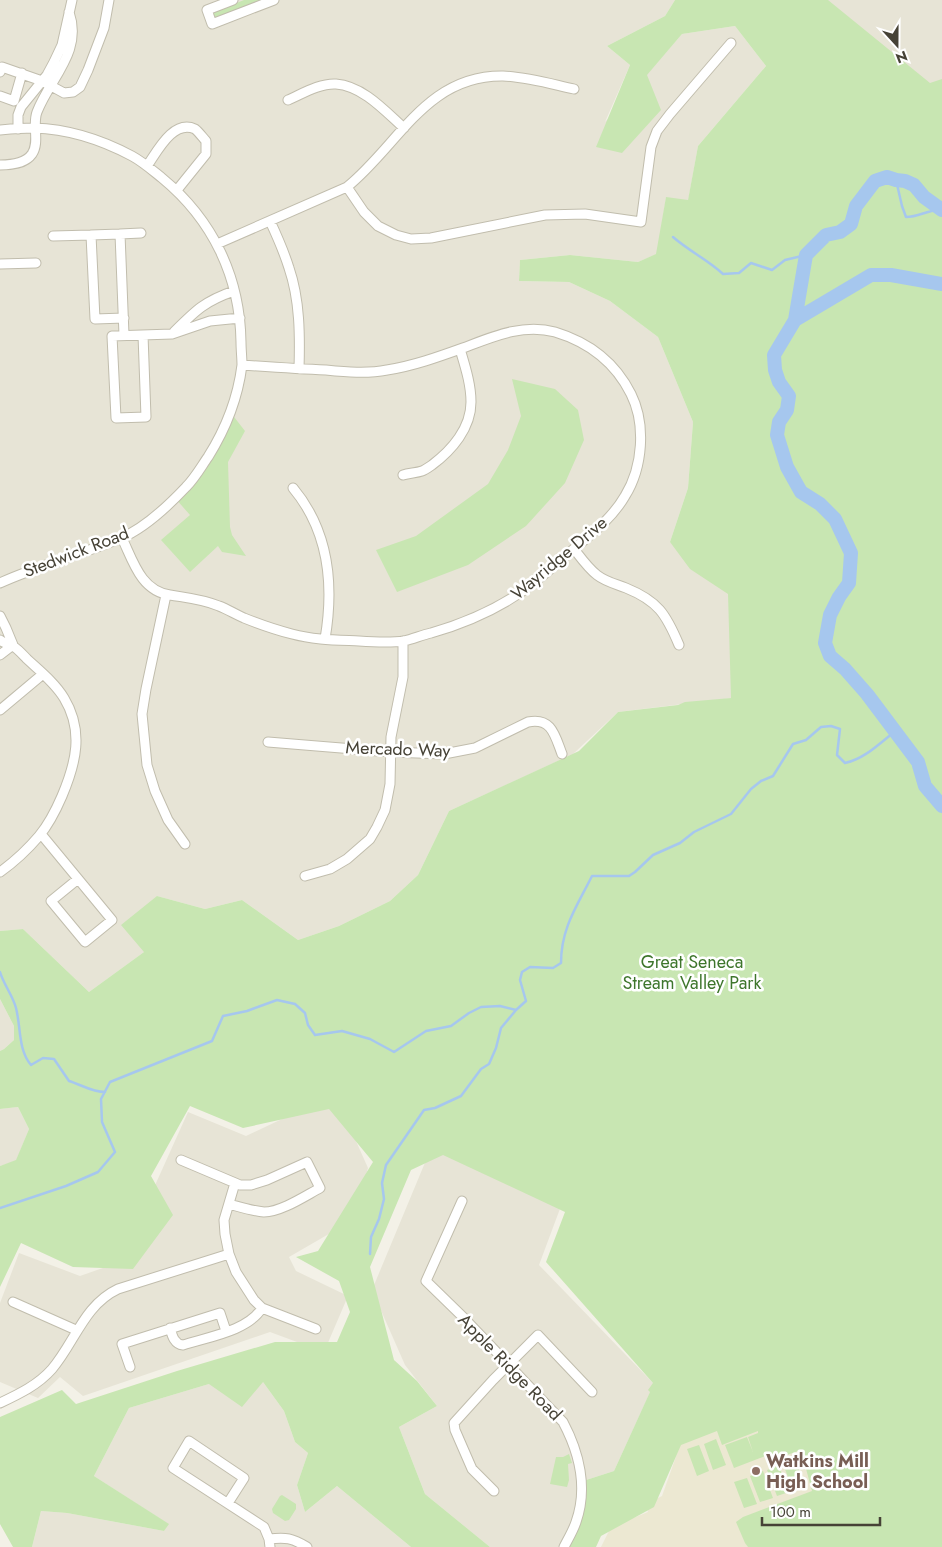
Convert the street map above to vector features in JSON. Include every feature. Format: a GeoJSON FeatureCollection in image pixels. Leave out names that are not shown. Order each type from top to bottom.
{"type":"FeatureCollection","features":[{"type":"Feature","properties":{"kind":"street"},"geometry":{"type":"LineString","coordinates":[[18,129],[18,115],[21,107],[42,81],[62,45],[72,0]]}},
{"type":"Feature","properties":{"kind":"street"},"geometry":{"type":"LineString","coordinates":[[0,72],[2,67],[42,81],[64,93],[73,92],[80,87],[104,28],[110,0]]}},
{"type":"Feature","properties":{"kind":"street"},"geometry":{"type":"LineString","coordinates":[[233,0],[207,10],[212,24],[274,0]]}},
{"type":"Feature","properties":{"kind":"street"},"geometry":{"type":"LineString","coordinates":[[0,165],[28,159],[34,152],[37,114],[64,65],[71,44],[73,26],[69,12]]}},
{"type":"Feature","properties":{"kind":"street"},"geometry":{"type":"LineString","coordinates":[[347,187],[364,212],[378,226],[411,240],[432,238],[545,215],[585,214],[641,222],[651,147],[657,131],[731,44]]}},
{"type":"Feature","properties":{"kind":"street"},"geometry":{"type":"LineString","coordinates":[[0,96],[14,101],[22,73]]}},
{"type":"Feature","properties":{"kind":"street"},"geometry":{"type":"LineString","coordinates":[[218,244],[347,187],[362,174],[422,108],[463,82],[482,77],[504,76],[574,89]]}},
{"type":"Feature","properties":{"kind":"street"},"geometry":{"type":"LineString","coordinates":[[288,100],[320,87],[335,84],[351,88],[368,97],[404,128]]}},
{"type":"Feature","properties":{"kind":"street"},"geometry":{"type":"LineString","coordinates":[[148,166],[172,133],[179,128],[186,127],[196,130],[206,141],[206,154],[177,190]]}},
{"type":"Feature","properties":{"kind":"street","name":"Stedwick Road"},"geometry":{"type":"LineString","coordinates":[[0,130],[35,128],[68,132],[100,141],[148,166],[177,190],[195,209],[218,244],[229,272],[240,318],[242,365],[230,414],[219,440],[187,487],[153,517],[122,538],[0,583]]}},
{"type":"Feature","properties":{"kind":"street"},"geometry":{"type":"LineString","coordinates":[[270,221],[289,268],[294,286],[300,346],[299,369]]}},
{"type":"Feature","properties":{"kind":"street"},"geometry":{"type":"LineString","coordinates":[[53,236],[141,233]]}},
{"type":"Feature","properties":{"kind":"street"},"geometry":{"type":"LineString","coordinates":[[120,234],[124,335]]}},
{"type":"Feature","properties":{"kind":"street"},"geometry":{"type":"LineString","coordinates":[[91,235],[96,319],[124,318]]}},
{"type":"Feature","properties":{"kind":"street"},"geometry":{"type":"LineString","coordinates":[[0,264],[36,263]]}},
{"type":"Feature","properties":{"kind":"street"},"geometry":{"type":"LineString","coordinates":[[172,334],[204,304],[216,297],[234,291]]}},
{"type":"Feature","properties":{"kind":"street"},"geometry":{"type":"LineString","coordinates":[[142,335],[146,416],[116,418],[112,336],[124,335],[172,334],[210,321],[240,318]]}},
{"type":"Feature","properties":{"kind":"street","name":"Wayridge Drive"},"geometry":{"type":"LineString","coordinates":[[122,538],[136,568],[147,585],[166,595],[200,599],[245,618],[293,634],[325,639],[404,641],[474,618],[500,606],[537,581],[600,527],[625,498],[639,459],[641,440],[636,405],[627,386],[613,367],[598,353],[579,341],[553,332],[527,328],[496,335],[412,365],[374,372],[242,365]]}},
{"type":"Feature","properties":{"kind":"street"},"geometry":{"type":"LineString","coordinates":[[403,475],[423,470],[439,459],[457,441],[466,424],[471,403],[469,384],[460,349]]}},
{"type":"Feature","properties":{"kind":"street"},"geometry":{"type":"LineString","coordinates":[[293,488],[302,499],[315,523],[326,555],[330,598],[329,619],[325,639]]}},
{"type":"Feature","properties":{"kind":"street"},"geometry":{"type":"LineString","coordinates":[[574,549],[598,575],[653,602],[670,624],[679,646]]}},
{"type":"Feature","properties":{"kind":"street"},"geometry":{"type":"LineString","coordinates":[[166,595],[142,714],[147,765],[155,791],[168,820],[185,844]]}},
{"type":"Feature","properties":{"kind":"street"},"geometry":{"type":"LineString","coordinates":[[0,616],[12,645],[44,674],[64,698],[71,714],[76,740],[76,754],[70,777],[55,811],[32,845],[0,872]]}},
{"type":"Feature","properties":{"kind":"street"},"geometry":{"type":"LineString","coordinates":[[0,640],[3,643],[12,645]]}},
{"type":"Feature","properties":{"kind":"street"},"geometry":{"type":"LineString","coordinates":[[305,876],[347,860],[370,839],[385,810],[390,784],[390,752],[394,718],[403,677],[404,641]]}},
{"type":"Feature","properties":{"kind":"street"},"geometry":{"type":"LineString","coordinates":[[0,655],[12,645]]}},
{"type":"Feature","properties":{"kind":"street"},"geometry":{"type":"LineString","coordinates":[[0,710],[44,674]]}},
{"type":"Feature","properties":{"kind":"street","name":"Mercado Way"},"geometry":{"type":"LineString","coordinates":[[268,742],[390,752],[444,754],[475,748],[528,722],[538,720],[547,724],[553,731],[562,754]]}},
{"type":"Feature","properties":{"kind":"street"},"geometry":{"type":"LineString","coordinates":[[41,834],[112,920],[85,942],[51,901],[78,879]]}},
{"type":"Feature","properties":{"kind":"street"},"geometry":{"type":"LineString","coordinates":[[181,1160],[240,1186],[251,1185],[307,1162],[320,1188],[280,1208],[266,1212],[229,1204]]}},
{"type":"Feature","properties":{"kind":"street"},"geometry":{"type":"LineString","coordinates":[[235,1183],[224,1220],[229,1254],[236,1272],[254,1300],[262,1308],[316,1329]]}},
{"type":"Feature","properties":{"kind":"street","name":"Apple Ridge Road"},"geometry":{"type":"LineString","coordinates":[[462,1201],[426,1281],[563,1422],[577,1454],[581,1483],[579,1512],[576,1523],[564,1547]]}},
{"type":"Feature","properties":{"kind":"street"},"geometry":{"type":"LineString","coordinates":[[0,1402],[27,1391],[50,1370],[91,1310],[110,1292],[229,1254]]}},
{"type":"Feature","properties":{"kind":"street"},"geometry":{"type":"LineString","coordinates":[[14,1302],[76,1330]]}},
{"type":"Feature","properties":{"kind":"street"},"geometry":{"type":"LineString","coordinates":[[170,1328],[173,1338],[182,1345],[226,1332],[250,1322],[258,1316],[262,1308]]}},
{"type":"Feature","properties":{"kind":"street"},"geometry":{"type":"LineString","coordinates":[[130,1367],[122,1344],[220,1313],[226,1332]]}},
{"type":"Feature","properties":{"kind":"street"},"geometry":{"type":"LineString","coordinates":[[494,1491],[472,1469],[455,1430],[454,1423],[508,1365],[538,1335],[592,1392]]}},
{"type":"Feature","properties":{"kind":"street"},"geometry":{"type":"LineString","coordinates":[[228,1503],[244,1478],[189,1441],[173,1468],[264,1527],[270,1543],[281,1537],[292,1538],[307,1547]]}},
{"type":"Feature","properties":{"kind":"shaded area"},"geometry":{"type":"Polygon","coordinates":[[[0,0],[675,0],[665,16],[607,46],[630,65],[605,122],[682,34],[735,26],[766,66],[698,146],[688,201],[666,198],[657,254],[638,262],[570,255],[520,260],[519,281],[569,282],[610,301],[658,337],[693,422],[688,488],[670,542],[734,598],[732,698],[618,712],[573,754],[449,811],[418,875],[390,901],[339,926],[298,940],[242,900],[205,909],[157,896],[144,952],[89,992],[23,929],[0,931],[0,0]]]}},
{"type":"Feature","properties":{"kind":"shaded area"},"geometry":{"type":"Polygon","coordinates":[[[827,0],[942,0],[942,82],[911,94],[827,0]]]}},
{"type":"Feature","properties":{"kind":"shaded area"},"geometry":{"type":"Polygon","coordinates":[[[0,999],[14,1026],[14,1040],[0,1051],[0,999]]]}},
{"type":"Feature","properties":{"kind":"shaded area"},"geometry":{"type":"Polygon","coordinates":[[[335,1094],[368,1168],[353,1220],[289,1257],[296,1271],[348,1296],[324,1352],[270,1332],[83,1396],[60,1377],[38,1398],[0,1382],[0,1303],[19,1253],[80,1276],[137,1256],[152,1192],[188,1112],[246,1136],[335,1094]]]}},
{"type":"Feature","properties":{"kind":"shaded area"},"geometry":{"type":"Polygon","coordinates":[[[18,1107],[29,1129],[16,1161],[0,1166],[0,1109],[18,1107]]]}},
{"type":"Feature","properties":{"kind":"shaded area"},"geometry":{"type":"Polygon","coordinates":[[[434,1141],[564,1198],[539,1265],[654,1384],[614,1471],[583,1481],[577,1512],[562,1547],[490,1547],[425,1494],[399,1427],[437,1406],[405,1365],[372,1290],[434,1141]]]}},
{"type":"Feature","properties":{"kind":"shaded area"},"geometry":{"type":"Polygon","coordinates":[[[263,1382],[284,1411],[295,1442],[308,1453],[297,1485],[305,1512],[337,1486],[411,1547],[32,1547],[41,1511],[67,1513],[164,1531],[168,1524],[94,1476],[129,1408],[209,1384],[263,1382]]]}},
{"type":"Feature","properties":{"kind":"shaded area","name":"Watkins Mill High School"},"geometry":{"type":"Polygon","coordinates":[[[694,1406],[808,1445],[938,1547],[601,1547],[611,1527],[648,1512],[646,1504],[662,1496],[694,1406]]]}},
{"type":"Feature","properties":{"kind":"green space"},"geometry":{"type":"Polygon","coordinates":[[[244,0],[263,0],[214,18],[214,12],[244,0]]]}},
{"type":"Feature","properties":{"kind":"green space","name":"Great Seneca Stream Valley Park"},"geometry":{"type":"Polygon","coordinates":[[[675,0],[828,0],[930,83],[942,79],[942,1547],[748,1547],[736,1522],[743,1517],[812,1491],[801,1450],[770,1461],[768,1455],[734,1468],[725,1445],[747,1437],[753,1452],[748,1437],[758,1433],[758,1431],[722,1445],[717,1431],[681,1445],[654,1507],[601,1536],[596,1547],[567,1547],[583,1481],[614,1471],[650,1392],[648,1390],[653,1383],[546,1262],[565,1212],[443,1155],[411,1170],[370,1267],[394,1360],[417,1381],[437,1406],[399,1427],[425,1494],[490,1547],[411,1547],[337,1486],[305,1512],[297,1485],[308,1453],[295,1442],[284,1411],[263,1382],[242,1407],[209,1384],[129,1408],[94,1476],[169,1524],[164,1531],[67,1513],[41,1511],[32,1547],[13,1547],[0,1524],[0,1417],[62,1390],[76,1404],[275,1342],[337,1342],[350,1312],[339,1281],[296,1257],[318,1251],[373,1162],[329,1109],[243,1128],[190,1106],[151,1176],[173,1215],[133,1269],[73,1267],[21,1243],[0,1287],[0,1166],[16,1160],[29,1129],[18,1107],[0,1109],[0,1051],[14,1040],[14,1026],[0,999],[0,931],[23,929],[89,992],[144,952],[121,925],[157,896],[205,909],[242,900],[298,940],[339,926],[390,901],[418,875],[449,811],[579,751],[618,712],[678,705],[685,702],[731,698],[728,594],[690,569],[670,542],[688,488],[693,422],[658,337],[610,301],[569,282],[519,281],[520,260],[570,255],[638,262],[656,254],[666,197],[688,200],[698,146],[766,66],[735,26],[682,34],[647,75],[661,110],[622,153],[596,147],[630,65],[607,46],[665,16],[675,0]]]}},
{"type":"Feature","properties":{"kind":"green space"},"geometry":{"type":"Polygon","coordinates":[[[512,379],[555,389],[578,410],[584,440],[565,483],[526,526],[468,565],[397,592],[376,550],[416,536],[488,484],[508,450],[521,416],[512,379]]]}},
{"type":"Feature","properties":{"kind":"green space"},"geometry":{"type":"Polygon","coordinates":[[[231,413],[245,431],[228,462],[230,527],[232,535],[246,556],[222,552],[218,546],[190,572],[161,540],[190,515],[175,498],[192,481],[231,413]]]}},
{"type":"Feature","properties":{"kind":"green space"},"geometry":{"type":"Polygon","coordinates":[[[716,1439],[726,1465],[713,1470],[704,1444],[716,1439]]]}},
{"type":"Feature","properties":{"kind":"green space"},"geometry":{"type":"Polygon","coordinates":[[[699,1445],[709,1471],[697,1476],[687,1449],[699,1445]]]}},
{"type":"Feature","properties":{"kind":"green space"},"geometry":{"type":"Polygon","coordinates":[[[569,1454],[572,1463],[568,1464],[569,1480],[567,1487],[550,1484],[556,1457],[563,1457],[569,1454]]]}},
{"type":"Feature","properties":{"kind":"green space"},"geometry":{"type":"Polygon","coordinates":[[[795,1459],[805,1486],[793,1490],[783,1464],[795,1459]]]}},
{"type":"Feature","properties":{"kind":"green space"},"geometry":{"type":"Polygon","coordinates":[[[779,1466],[789,1492],[777,1496],[767,1470],[779,1466]]]}},
{"type":"Feature","properties":{"kind":"green space"},"geometry":{"type":"Polygon","coordinates":[[[763,1471],[773,1498],[760,1502],[750,1476],[763,1471]]]}},
{"type":"Feature","properties":{"kind":"green space"},"geometry":{"type":"Polygon","coordinates":[[[747,1478],[757,1504],[744,1508],[734,1482],[747,1478]]]}},
{"type":"Feature","properties":{"kind":"green space"},"geometry":{"type":"Polygon","coordinates":[[[282,1495],[296,1504],[296,1509],[289,1520],[285,1521],[273,1513],[272,1509],[282,1495]]]}},
{"type":"Feature","properties":{"kind":"waterway"},"geometry":{"type":"LineString","coordinates":[[942,210],[924,197],[914,185],[905,181],[887,177],[875,181],[856,206],[851,224],[840,232],[826,235],[806,255],[795,320],[774,355],[775,370],[779,382],[789,396],[787,410],[779,422],[777,435],[787,467],[801,492],[820,504],[835,519],[851,553],[849,583],[830,615],[825,643],[830,656],[845,669],[867,694],[918,762],[925,786],[942,806]]}},
{"type":"Feature","properties":{"kind":"waterway"},"geometry":{"type":"LineString","coordinates":[[896,180],[906,217],[940,210]]}},
{"type":"Feature","properties":{"kind":"waterway"},"geometry":{"type":"LineString","coordinates":[[673,237],[723,274],[739,273],[751,263],[772,270],[785,260],[806,255]]}},
{"type":"Feature","properties":{"kind":"waterway"},"geometry":{"type":"LineString","coordinates":[[795,320],[871,275],[891,275],[942,284]]}},
{"type":"Feature","properties":{"kind":"waterway"},"geometry":{"type":"LineString","coordinates":[[0,1208],[66,1186],[98,1172],[115,1152],[102,1122],[101,1099],[110,1082],[212,1041],[223,1016],[247,1011],[277,1000],[295,1004],[305,1013],[308,1025],[315,1035],[342,1031],[370,1039],[394,1052],[426,1031],[451,1026],[481,1007],[500,1006],[516,1010],[526,1001],[520,980],[522,972],[530,967],[553,968],[561,963],[567,928],[592,876],[629,876],[653,855],[680,843],[694,832],[731,814],[751,789],[761,781],[773,776],[793,744],[806,740],[821,727],[831,726],[840,729],[837,755],[845,763],[865,755],[894,732]]}},
{"type":"Feature","properties":{"kind":"waterway"},"geometry":{"type":"LineString","coordinates":[[0,972],[15,1004],[22,1045],[31,1065],[43,1058],[54,1059],[69,1081],[91,1090],[105,1092]]}},
{"type":"Feature","properties":{"kind":"waterway"},"geometry":{"type":"LineString","coordinates":[[370,1254],[371,1237],[379,1219],[384,1199],[382,1183],[386,1165],[424,1110],[435,1108],[461,1096],[481,1069],[489,1064],[496,1048],[501,1028],[516,1010]]}},
{"type":"Feature","properties":{"kind":"place","name":"Watkins Mill High School"},"geometry":{"type":"Point","coordinates":[756,1471]}}]}
